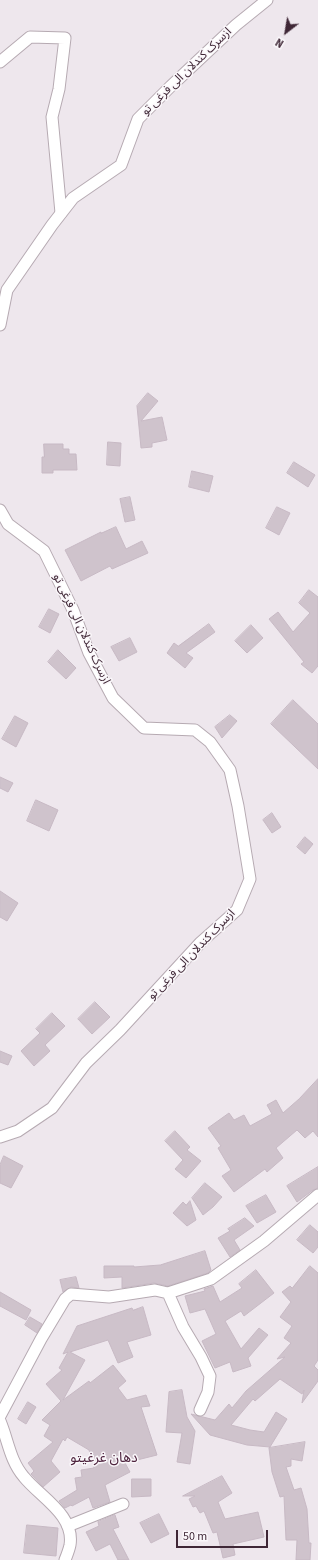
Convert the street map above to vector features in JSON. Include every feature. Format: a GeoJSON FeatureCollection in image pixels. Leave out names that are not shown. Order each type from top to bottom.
{"type":"FeatureCollection","features":[{"type":"Feature","properties":{"kind":"street","name":"ازسرک کندلان الی فرغی تو"},"geometry":{"type":"LineString","coordinates":[[0,325],[7,290],[73,198],[121,165],[138,119],[236,25],[267,0]]}},
{"type":"Feature","properties":{"kind":"street"},"geometry":{"type":"LineString","coordinates":[[0,62],[30,37],[65,38],[59,89],[52,117],[61,213]]}},
{"type":"Feature","properties":{"kind":"street","name":"ازسرک کندلان الی فرغی تو"},"geometry":{"type":"LineString","coordinates":[[0,510],[8,524],[44,551],[73,610],[89,653],[113,698],[144,728],[195,730],[210,742],[230,770],[238,806],[250,879],[237,910],[201,942],[120,1030],[86,1063],[52,1108],[18,1131],[0,1137]]}},
{"type":"Feature","properties":{"kind":"street"},"geometry":{"type":"LineString","coordinates":[[0,1416],[41,1340],[65,1299],[71,1294],[109,1297],[155,1290],[168,1293],[211,1279],[264,1241],[318,1195]]}},
{"type":"Feature","properties":{"kind":"street"},"geometry":{"type":"LineString","coordinates":[[168,1293],[182,1327],[201,1357],[210,1376],[208,1392],[200,1410]]}},
{"type":"Feature","properties":{"kind":"street"},"geometry":{"type":"LineString","coordinates":[[0,1421],[13,1460],[24,1477],[60,1514],[68,1526],[70,1544],[65,1560]]}},
{"type":"Feature","properties":{"kind":"street"},"geometry":{"type":"LineString","coordinates":[[68,1526],[123,1504]]}},
{"type":"Feature","properties":{"kind":"building"},"geometry":{"type":"Polygon","coordinates":[[[148,393],[158,401],[141,421],[162,417],[167,440],[152,443],[152,447],[141,448],[137,406],[148,393]]]}},
{"type":"Feature","properties":{"kind":"building"},"geometry":{"type":"Polygon","coordinates":[[[108,442],[121,443],[120,466],[107,465],[108,442]]]}},
{"type":"Feature","properties":{"kind":"building"},"geometry":{"type":"Polygon","coordinates":[[[44,444],[63,444],[63,449],[69,449],[69,454],[76,454],[77,470],[53,470],[53,473],[42,473],[44,444]]]}},
{"type":"Feature","properties":{"kind":"building"},"geometry":{"type":"Polygon","coordinates":[[[294,462],[315,475],[308,487],[287,473],[294,462]]]}},
{"type":"Feature","properties":{"kind":"building"},"geometry":{"type":"Polygon","coordinates":[[[192,471],[213,476],[209,492],[189,487],[192,471]]]}},
{"type":"Feature","properties":{"kind":"building"},"geometry":{"type":"Polygon","coordinates":[[[130,497],[135,520],[125,522],[120,499],[130,497]]]}},
{"type":"Feature","properties":{"kind":"building"},"geometry":{"type":"Polygon","coordinates":[[[277,507],[290,513],[279,535],[266,528],[277,507]]]}},
{"type":"Feature","properties":{"kind":"building"},"geometry":{"type":"Polygon","coordinates":[[[116,527],[126,549],[142,541],[148,553],[112,569],[110,566],[81,581],[65,550],[101,532],[116,527]]]}},
{"type":"Feature","properties":{"kind":"building"},"geometry":{"type":"Polygon","coordinates":[[[309,590],[318,597],[318,666],[312,673],[301,664],[304,662],[269,619],[278,612],[293,632],[310,613],[299,603],[309,590]]]}},
{"type":"Feature","properties":{"kind":"building"},"geometry":{"type":"Polygon","coordinates":[[[49,609],[59,614],[50,633],[39,627],[49,609]]]}},
{"type":"Feature","properties":{"kind":"building"},"geometry":{"type":"Polygon","coordinates":[[[209,624],[215,632],[186,653],[193,658],[185,668],[167,653],[174,643],[178,646],[209,624]]]}},
{"type":"Feature","properties":{"kind":"building"},"geometry":{"type":"Polygon","coordinates":[[[251,625],[263,638],[247,653],[235,641],[251,625]]]}},
{"type":"Feature","properties":{"kind":"building"},"geometry":{"type":"Polygon","coordinates":[[[130,638],[137,652],[119,661],[111,647],[130,638]]]}},
{"type":"Feature","properties":{"kind":"building"},"geometry":{"type":"Polygon","coordinates":[[[58,650],[76,668],[66,679],[48,662],[58,650]]]}},
{"type":"Feature","properties":{"kind":"building"},"geometry":{"type":"Polygon","coordinates":[[[293,700],[318,724],[318,769],[271,724],[293,700]]]}},
{"type":"Feature","properties":{"kind":"building"},"geometry":{"type":"Polygon","coordinates":[[[230,715],[237,721],[222,738],[215,727],[230,715]]]}},
{"type":"Feature","properties":{"kind":"building"},"geometry":{"type":"Polygon","coordinates":[[[15,716],[28,723],[16,747],[2,739],[15,716]]]}},
{"type":"Feature","properties":{"kind":"building"},"geometry":{"type":"Polygon","coordinates":[[[0,777],[13,783],[8,792],[0,788],[0,777]]]}},
{"type":"Feature","properties":{"kind":"building"},"geometry":{"type":"Polygon","coordinates":[[[36,800],[58,810],[49,831],[27,821],[36,800]]]}},
{"type":"Feature","properties":{"kind":"building"},"geometry":{"type":"Polygon","coordinates":[[[272,813],[281,827],[272,833],[263,820],[272,813]]]}},
{"type":"Feature","properties":{"kind":"building"},"geometry":{"type":"Polygon","coordinates":[[[305,837],[313,844],[305,854],[297,847],[305,837]]]}},
{"type":"Feature","properties":{"kind":"building"},"geometry":{"type":"Polygon","coordinates":[[[0,891],[18,903],[7,921],[0,917],[0,891]]]}},
{"type":"Feature","properties":{"kind":"building"},"geometry":{"type":"Polygon","coordinates":[[[95,1002],[110,1017],[92,1034],[78,1019],[95,1002]]]}},
{"type":"Feature","properties":{"kind":"building"},"geometry":{"type":"Polygon","coordinates":[[[52,1013],[65,1026],[45,1045],[50,1051],[34,1066],[21,1051],[40,1033],[36,1029],[52,1013]]]}},
{"type":"Feature","properties":{"kind":"building"},"geometry":{"type":"Polygon","coordinates":[[[0,1051],[12,1056],[8,1065],[0,1062],[0,1051]]]}},
{"type":"Feature","properties":{"kind":"building"},"geometry":{"type":"Polygon","coordinates":[[[318,1079],[318,1137],[313,1131],[305,1138],[297,1130],[276,1148],[283,1158],[267,1172],[265,1169],[234,1192],[222,1176],[231,1170],[218,1148],[221,1146],[208,1128],[229,1113],[234,1120],[244,1115],[250,1126],[272,1114],[267,1105],[276,1100],[283,1113],[318,1079]]]}},
{"type":"Feature","properties":{"kind":"building"},"geometry":{"type":"Polygon","coordinates":[[[175,1131],[190,1147],[187,1150],[201,1161],[186,1178],[175,1169],[183,1160],[165,1141],[175,1131]]]}},
{"type":"Feature","properties":{"kind":"building"},"geometry":{"type":"Polygon","coordinates":[[[4,1156],[23,1166],[11,1188],[0,1183],[0,1165],[4,1156]]]}},
{"type":"Feature","properties":{"kind":"building"},"geometry":{"type":"Polygon","coordinates":[[[318,1167],[318,1188],[297,1202],[287,1186],[318,1167]]]}},
{"type":"Feature","properties":{"kind":"building"},"geometry":{"type":"Polygon","coordinates":[[[205,1183],[222,1197],[203,1215],[192,1198],[205,1183]]]}},
{"type":"Feature","properties":{"kind":"building"},"geometry":{"type":"Polygon","coordinates":[[[266,1195],[276,1212],[257,1223],[246,1206],[266,1195]]]}},
{"type":"Feature","properties":{"kind":"building"},"geometry":{"type":"Polygon","coordinates":[[[190,1201],[196,1220],[187,1226],[173,1213],[183,1202],[186,1205],[190,1201]]]}},
{"type":"Feature","properties":{"kind":"building"},"geometry":{"type":"Polygon","coordinates":[[[245,1218],[254,1226],[234,1240],[240,1250],[230,1257],[218,1238],[230,1231],[228,1229],[245,1218]]]}},
{"type":"Feature","properties":{"kind":"building"},"geometry":{"type":"Polygon","coordinates":[[[310,1225],[318,1232],[318,1247],[313,1253],[297,1240],[310,1225]]]}},
{"type":"Feature","properties":{"kind":"building"},"geometry":{"type":"Polygon","coordinates":[[[205,1251],[211,1270],[208,1273],[168,1286],[154,1283],[122,1288],[122,1277],[104,1278],[104,1266],[134,1267],[160,1265],[205,1251]]]}},
{"type":"Feature","properties":{"kind":"building"},"geometry":{"type":"Polygon","coordinates":[[[310,1266],[318,1273],[318,1360],[314,1366],[318,1370],[318,1381],[302,1403],[304,1390],[302,1394],[280,1379],[255,1401],[253,1399],[231,1425],[264,1432],[276,1412],[287,1419],[270,1447],[247,1445],[210,1435],[191,1414],[215,1420],[229,1404],[232,1408],[246,1391],[285,1357],[277,1359],[291,1343],[284,1338],[292,1326],[280,1317],[291,1302],[282,1292],[290,1286],[292,1288],[310,1266]]]}},
{"type":"Feature","properties":{"kind":"building"},"geometry":{"type":"Polygon","coordinates":[[[256,1270],[274,1293],[244,1316],[241,1311],[225,1321],[241,1349],[259,1328],[268,1335],[248,1358],[251,1366],[233,1372],[230,1362],[215,1368],[202,1341],[216,1334],[205,1309],[190,1313],[185,1296],[205,1291],[204,1289],[213,1286],[220,1302],[242,1288],[239,1284],[256,1270]]]}},
{"type":"Feature","properties":{"kind":"building"},"geometry":{"type":"Polygon","coordinates":[[[76,1277],[79,1288],[71,1287],[63,1292],[60,1280],[76,1277]]]}},
{"type":"Feature","properties":{"kind":"building"},"geometry":{"type":"Polygon","coordinates":[[[0,1292],[31,1310],[26,1320],[0,1306],[0,1292]]]}},
{"type":"Feature","properties":{"kind":"building"},"geometry":{"type":"Polygon","coordinates":[[[143,1307],[151,1335],[127,1342],[133,1357],[118,1363],[108,1340],[70,1352],[85,1360],[63,1400],[89,1381],[90,1383],[113,1365],[126,1381],[118,1388],[127,1400],[146,1395],[150,1406],[141,1407],[157,1455],[125,1463],[130,1472],[105,1485],[110,1502],[93,1508],[89,1497],[65,1508],[59,1501],[77,1490],[75,1478],[82,1477],[81,1470],[94,1468],[89,1450],[67,1437],[65,1441],[63,1439],[51,1461],[60,1472],[43,1487],[31,1474],[34,1471],[28,1463],[53,1442],[44,1436],[50,1425],[42,1420],[61,1401],[46,1384],[62,1370],[59,1368],[68,1352],[63,1354],[77,1326],[132,1308],[133,1310],[143,1307]]]}},
{"type":"Feature","properties":{"kind":"building"},"geometry":{"type":"Polygon","coordinates":[[[30,1317],[42,1324],[37,1333],[25,1325],[30,1317]]]}},
{"type":"Feature","properties":{"kind":"building"},"geometry":{"type":"Polygon","coordinates":[[[182,1390],[187,1417],[195,1431],[190,1464],[177,1462],[182,1433],[166,1432],[169,1392],[182,1390]]]}},
{"type":"Feature","properties":{"kind":"building"},"geometry":{"type":"Polygon","coordinates":[[[28,1402],[36,1407],[26,1424],[18,1419],[28,1402]]]}},
{"type":"Feature","properties":{"kind":"building"},"geometry":{"type":"Polygon","coordinates":[[[305,1442],[302,1461],[291,1459],[291,1466],[286,1467],[294,1490],[301,1488],[307,1509],[309,1543],[311,1543],[310,1560],[296,1560],[297,1540],[286,1540],[284,1496],[280,1497],[272,1472],[269,1448],[305,1442]]]}},
{"type":"Feature","properties":{"kind":"building"},"geometry":{"type":"Polygon","coordinates":[[[222,1476],[232,1493],[218,1502],[225,1519],[258,1512],[264,1537],[233,1544],[235,1555],[223,1558],[217,1532],[213,1533],[204,1511],[200,1513],[196,1506],[193,1507],[189,1499],[195,1496],[183,1496],[222,1476]]]}},
{"type":"Feature","properties":{"kind":"building"},"geometry":{"type":"Polygon","coordinates":[[[132,1479],[151,1479],[151,1496],[132,1497],[132,1479]]]}},
{"type":"Feature","properties":{"kind":"building"},"geometry":{"type":"Polygon","coordinates":[[[159,1514],[169,1534],[151,1543],[140,1523],[159,1514]]]}},
{"type":"Feature","properties":{"kind":"building"},"geometry":{"type":"Polygon","coordinates":[[[115,1515],[119,1527],[113,1529],[129,1560],[118,1560],[110,1544],[96,1551],[86,1532],[99,1526],[98,1522],[115,1515]]]}},
{"type":"Feature","properties":{"kind":"building"},"geometry":{"type":"Polygon","coordinates":[[[27,1525],[58,1528],[56,1556],[24,1553],[27,1525]]]}},
{"type":"Feature","properties":{"kind":"district","name":"دهان غرغیتو"},"geometry":{"type":"Point","coordinates":[104,1459]}}]}
